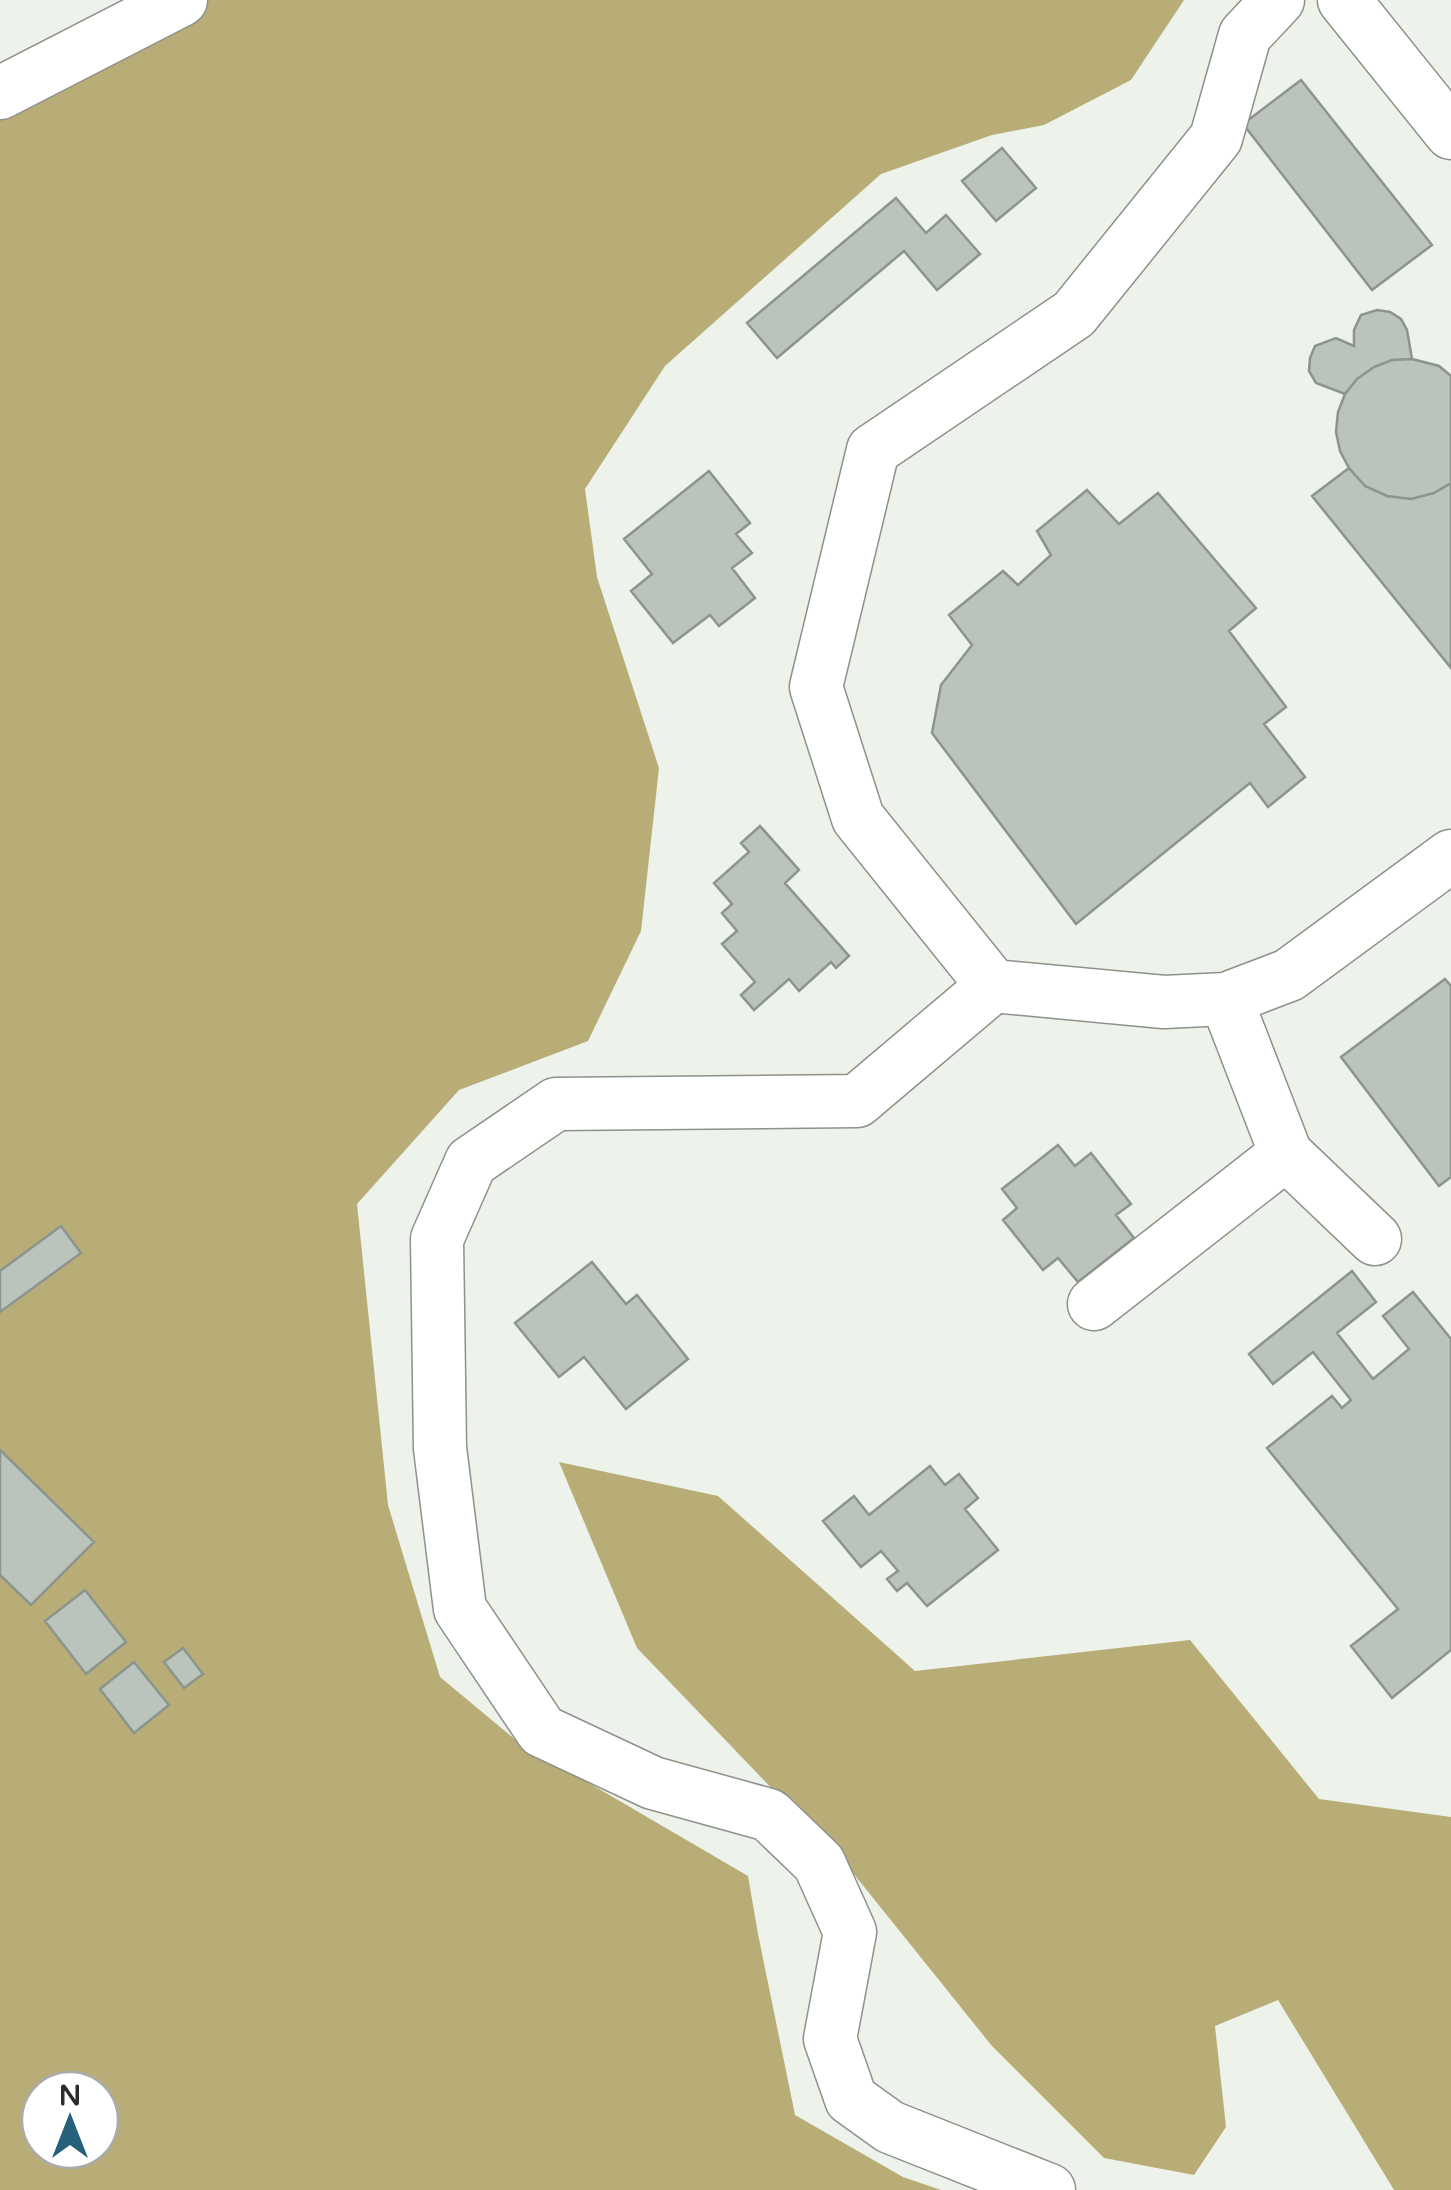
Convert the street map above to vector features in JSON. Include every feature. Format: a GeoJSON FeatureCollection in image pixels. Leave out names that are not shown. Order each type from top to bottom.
{"type":"FeatureCollection","features":[{"type":"Feature","properties":{"kind":"street"},"geometry":{"type":"LineString","coordinates":[[0,93],[181,0]]}},
{"type":"Feature","properties":{"kind":"street"},"geometry":{"type":"LineString","coordinates":[[992,986],[858,818],[816,687],[872,450],[1074,314],[1216,138],[1245,35],[1278,0]]}},
{"type":"Feature","properties":{"kind":"street"},"geometry":{"type":"LineString","coordinates":[[1344,0],[1451,132]]}},
{"type":"Feature","properties":{"kind":"street"},"geometry":{"type":"LineString","coordinates":[[1049,2190],[890,2127],[851,2099],[830,2038],[850,1932],[819,1863],[769,1815],[654,1783],[542,1731],[460,1610],[440,1448],[437,1239],[471,1162],[556,1104],[857,1101],[992,986],[1164,1002],[1226,999],[1290,975],[1451,856]]}},
{"type":"Feature","properties":{"kind":"street"},"geometry":{"type":"LineString","coordinates":[[1226,999],[1286,1154],[1375,1239]]}},
{"type":"Feature","properties":{"kind":"street"},"geometry":{"type":"LineString","coordinates":[[1094,1304],[1286,1154]]}},
{"type":"Feature","properties":{"kind":"shaded area"},"geometry":{"type":"Polygon","coordinates":[[[205,0],[1184,0],[1131,80],[1044,125],[992,135],[881,174],[665,366],[585,489],[597,577],[659,768],[641,931],[588,1041],[459,1090],[357,1204],[388,1505],[440,1677],[517,1741],[748,1876],[795,2115],[903,2177],[941,2190],[0,2190],[0,112],[205,0]]]}},
{"type":"Feature","properties":{"kind":"shaded area"},"geometry":{"type":"Polygon","coordinates":[[[559,1462],[718,1496],[915,1671],[1190,1640],[1319,1799],[1451,1817],[1451,2190],[1394,2190],[1278,2000],[1215,2026],[1226,2127],[1194,2175],[1104,2158],[992,2046],[853,1873],[637,1648],[559,1462]]]}},
{"type":"Feature","properties":{"kind":"building"},"geometry":{"type":"Polygon","coordinates":[[[1301,80],[1432,245],[1372,290],[1243,124],[1301,80]]]}},
{"type":"Feature","properties":{"kind":"building"},"geometry":{"type":"Polygon","coordinates":[[[1002,148],[1036,188],[996,221],[962,181],[1002,148]]]}},
{"type":"Feature","properties":{"kind":"building"},"geometry":{"type":"Polygon","coordinates":[[[896,198],[926,233],[946,215],[980,254],[937,290],[904,251],[777,358],[747,323],[896,198]]]}},
{"type":"Feature","properties":{"kind":"building"},"geometry":{"type":"Polygon","coordinates":[[[1377,310],[1401,319],[1412,359],[1392,360],[1374,367],[1345,394],[1316,383],[1309,371],[1315,346],[1336,338],[1354,346],[1354,330],[1361,315],[1377,310]]]}},
{"type":"Feature","properties":{"kind":"building"},"geometry":{"type":"Polygon","coordinates":[[[1412,359],[1439,366],[1451,376],[1451,483],[1411,499],[1387,496],[1365,486],[1349,468],[1336,432],[1345,394],[1357,379],[1392,360],[1412,359]]]}},
{"type":"Feature","properties":{"kind":"building"},"geometry":{"type":"Polygon","coordinates":[[[1349,468],[1365,486],[1387,496],[1411,499],[1451,483],[1451,668],[1312,496],[1349,468]]]}},
{"type":"Feature","properties":{"kind":"building"},"geometry":{"type":"Polygon","coordinates":[[[709,471],[750,523],[736,534],[752,553],[732,568],[755,598],[719,626],[710,615],[673,643],[631,591],[652,574],[624,539],[709,471]]]}},
{"type":"Feature","properties":{"kind":"building"},"geometry":{"type":"Polygon","coordinates":[[[1087,490],[1119,524],[1158,493],[1256,608],[1229,631],[1286,707],[1264,724],[1305,777],[1268,807],[1250,783],[1076,924],[932,733],[941,685],[972,645],[949,615],[1003,571],[1018,585],[1051,555],[1037,531],[1087,490]]]}},
{"type":"Feature","properties":{"kind":"building"},"geometry":{"type":"Polygon","coordinates":[[[760,826],[799,870],[785,883],[849,956],[836,968],[831,962],[799,991],[789,979],[754,1010],[741,995],[755,982],[722,944],[737,931],[722,913],[732,904],[714,883],[749,852],[741,843],[760,826]]]}},
{"type":"Feature","properties":{"kind":"building"},"geometry":{"type":"Polygon","coordinates":[[[1445,979],[1451,986],[1451,1177],[1439,1186],[1341,1057],[1445,979]]]}},
{"type":"Feature","properties":{"kind":"building"},"geometry":{"type":"Polygon","coordinates":[[[1058,1145],[1075,1166],[1091,1153],[1131,1204],[1116,1215],[1134,1238],[1078,1282],[1058,1258],[1043,1270],[1003,1220],[1017,1208],[1002,1189],[1058,1145]]]}},
{"type":"Feature","properties":{"kind":"building"},"geometry":{"type":"Polygon","coordinates":[[[61,1226],[81,1253],[0,1312],[0,1271],[61,1226]]]}},
{"type":"Feature","properties":{"kind":"building"},"geometry":{"type":"Polygon","coordinates":[[[592,1262],[626,1304],[637,1295],[688,1359],[626,1409],[584,1357],[559,1377],[515,1323],[592,1262]]]}},
{"type":"Feature","properties":{"kind":"building"},"geometry":{"type":"Polygon","coordinates":[[[1352,1271],[1376,1302],[1337,1333],[1373,1379],[1409,1349],[1383,1316],[1413,1292],[1451,1339],[1451,1650],[1392,1698],[1351,1646],[1398,1609],[1267,1448],[1332,1396],[1342,1408],[1351,1400],[1313,1352],[1273,1384],[1249,1354],[1352,1271]]]}},
{"type":"Feature","properties":{"kind":"building"},"geometry":{"type":"Polygon","coordinates":[[[0,1450],[94,1542],[31,1605],[0,1575],[0,1450]]]}},
{"type":"Feature","properties":{"kind":"building"},"geometry":{"type":"Polygon","coordinates":[[[930,1466],[945,1485],[959,1474],[978,1498],[965,1509],[998,1550],[927,1606],[907,1583],[897,1591],[887,1579],[898,1571],[881,1551],[861,1567],[823,1521],[854,1496],[869,1515],[930,1466]]]}},
{"type":"Feature","properties":{"kind":"building"},"geometry":{"type":"Polygon","coordinates":[[[85,1590],[126,1642],[86,1674],[45,1621],[85,1590]]]}},
{"type":"Feature","properties":{"kind":"building"},"geometry":{"type":"Polygon","coordinates":[[[183,1648],[203,1674],[184,1688],[164,1662],[183,1648]]]}},
{"type":"Feature","properties":{"kind":"building"},"geometry":{"type":"Polygon","coordinates":[[[134,1662],[169,1705],[134,1733],[100,1689],[134,1662]]]}}]}
